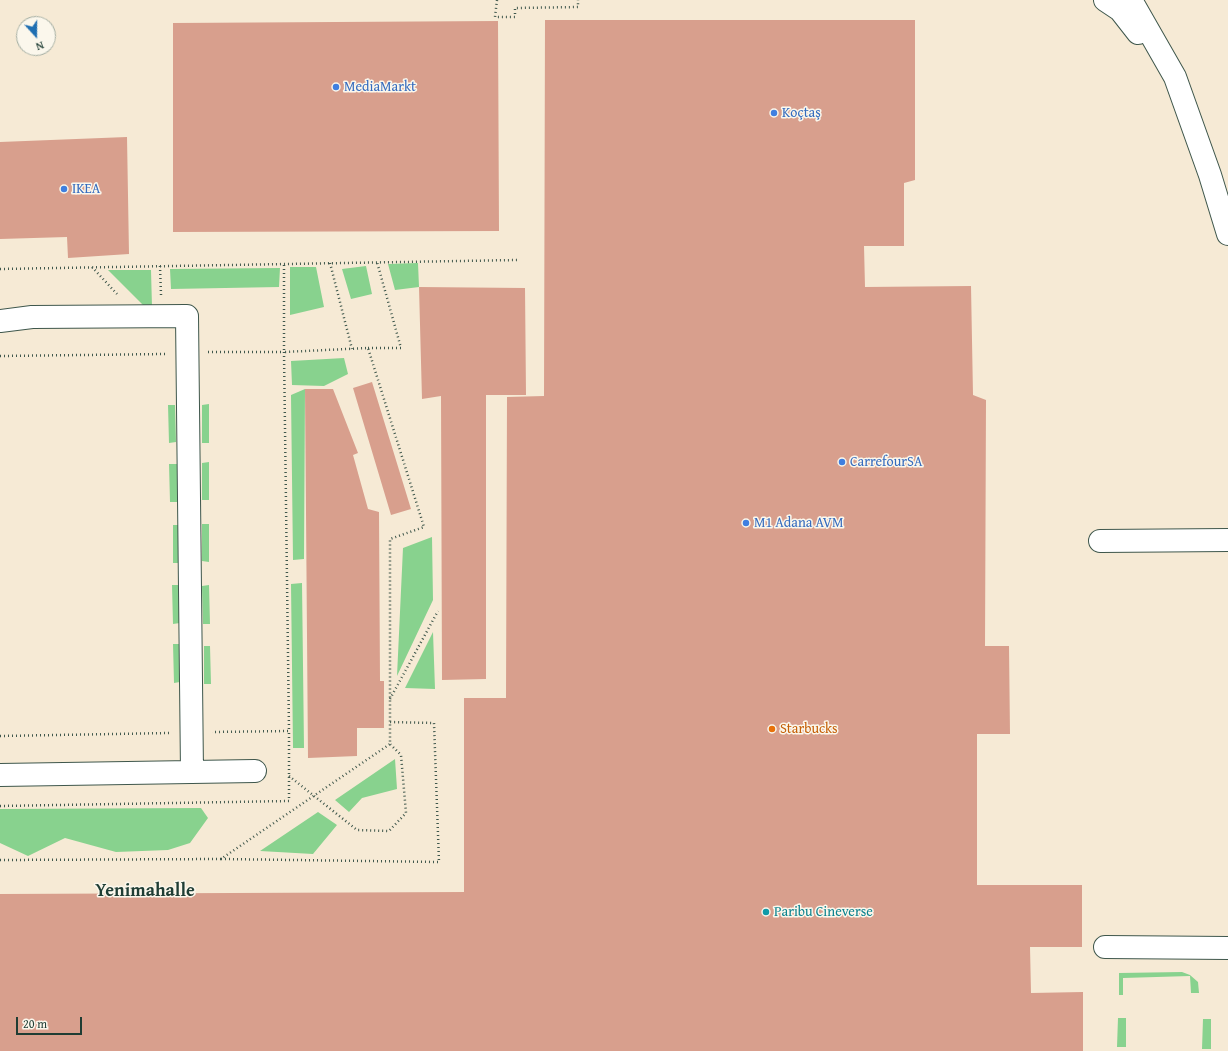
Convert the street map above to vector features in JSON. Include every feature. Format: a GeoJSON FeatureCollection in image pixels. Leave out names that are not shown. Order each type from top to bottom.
{"type":"FeatureCollection","features":[{"type":"Feature","properties":{"kind":"street"},"geometry":{"type":"LineString","coordinates":[[1105,0],[1120,10],[1175,77]]}},
{"type":"Feature","properties":{"kind":"street"},"geometry":{"type":"LineString","coordinates":[[1132,0],[1175,77],[1210,175],[1228,234]]}},
{"type":"Feature","properties":{"kind":"street"},"geometry":{"type":"LineString","coordinates":[[0,312],[32,317]]}},
{"type":"Feature","properties":{"kind":"street"},"geometry":{"type":"LineString","coordinates":[[0,321],[32,317],[187,316],[192,772]]}},
{"type":"Feature","properties":{"kind":"street"},"geometry":{"type":"LineString","coordinates":[[1100,541],[1228,540]]}},
{"type":"Feature","properties":{"kind":"street"},"geometry":{"type":"LineString","coordinates":[[0,775],[255,771]]}},
{"type":"Feature","properties":{"kind":"street"},"geometry":{"type":"LineString","coordinates":[[1105,947],[1228,948]]}},
{"type":"Feature","properties":{"kind":"path"},"geometry":{"type":"LineString","coordinates":[[496,0],[495,17],[515,17],[515,8],[578,7],[578,0]]}},
{"type":"Feature","properties":{"kind":"path"},"geometry":{"type":"LineString","coordinates":[[0,269],[517,260]]}},
{"type":"Feature","properties":{"kind":"path"},"geometry":{"type":"LineString","coordinates":[[206,352],[284,352],[401,348],[377,262]]}},
{"type":"Feature","properties":{"kind":"path"},"geometry":{"type":"LineString","coordinates":[[330,263],[352,349]]}},
{"type":"Feature","properties":{"kind":"path"},"geometry":{"type":"LineString","coordinates":[[210,732],[289,731],[284,264]]}},
{"type":"Feature","properties":{"kind":"path"},"geometry":{"type":"LineString","coordinates":[[160,266],[161,300]]}},
{"type":"Feature","properties":{"kind":"path"},"geometry":{"type":"LineString","coordinates":[[91,267],[123,300]]}},
{"type":"Feature","properties":{"kind":"path"},"geometry":{"type":"LineString","coordinates":[[289,776],[357,830],[389,831],[406,813],[401,755],[390,744],[390,538],[424,527],[368,348]]}},
{"type":"Feature","properties":{"kind":"path"},"geometry":{"type":"LineString","coordinates":[[0,356],[167,354]]}},
{"type":"Feature","properties":{"kind":"path"},"geometry":{"type":"LineString","coordinates":[[390,700],[438,611]]}},
{"type":"Feature","properties":{"kind":"path"},"geometry":{"type":"LineString","coordinates":[[0,860],[221,859],[439,862],[434,723],[390,722]]}},
{"type":"Feature","properties":{"kind":"path"},"geometry":{"type":"LineString","coordinates":[[0,736],[172,733]]}},
{"type":"Feature","properties":{"kind":"path"},"geometry":{"type":"LineString","coordinates":[[221,859],[390,744]]}},
{"type":"Feature","properties":{"kind":"green space"},"geometry":{"type":"Polygon","coordinates":[[[418,263],[419,287],[395,290],[388,264],[418,263]]]}},
{"type":"Feature","properties":{"kind":"green space"},"geometry":{"type":"Polygon","coordinates":[[[366,266],[372,294],[351,299],[342,269],[366,266]]]}},
{"type":"Feature","properties":{"kind":"green space"},"geometry":{"type":"Polygon","coordinates":[[[290,267],[316,267],[324,307],[290,315],[290,267]]]}},
{"type":"Feature","properties":{"kind":"green space"},"geometry":{"type":"Polygon","coordinates":[[[280,268],[279,287],[171,289],[170,269],[280,268]]]}},
{"type":"Feature","properties":{"kind":"green space"},"geometry":{"type":"Polygon","coordinates":[[[108,270],[151,270],[152,307],[145,307],[108,270]]]}},
{"type":"Feature","properties":{"kind":"green space"},"geometry":{"type":"Polygon","coordinates":[[[344,358],[348,374],[324,386],[292,385],[291,361],[344,358]]]}},
{"type":"Feature","properties":{"kind":"green space"},"geometry":{"type":"Polygon","coordinates":[[[305,389],[304,559],[293,560],[291,395],[305,389]]]}},
{"type":"Feature","properties":{"kind":"green space"},"geometry":{"type":"Polygon","coordinates":[[[209,404],[209,443],[202,443],[202,405],[209,404]]]}},
{"type":"Feature","properties":{"kind":"green space"},"geometry":{"type":"Polygon","coordinates":[[[168,405],[175,405],[176,442],[169,443],[168,405]]]}},
{"type":"Feature","properties":{"kind":"green space"},"geometry":{"type":"Polygon","coordinates":[[[209,462],[209,500],[202,500],[202,463],[209,462]]]}},
{"type":"Feature","properties":{"kind":"green space"},"geometry":{"type":"Polygon","coordinates":[[[169,464],[177,464],[177,502],[170,502],[169,464]]]}},
{"type":"Feature","properties":{"kind":"green space"},"geometry":{"type":"Polygon","coordinates":[[[202,524],[209,524],[209,562],[202,561],[202,524]]]}},
{"type":"Feature","properties":{"kind":"green space"},"geometry":{"type":"Polygon","coordinates":[[[173,525],[180,525],[180,563],[173,563],[173,525]]]}},
{"type":"Feature","properties":{"kind":"green space"},"geometry":{"type":"Polygon","coordinates":[[[432,537],[433,600],[397,676],[403,548],[432,537]]]}},
{"type":"Feature","properties":{"kind":"green space"},"geometry":{"type":"Polygon","coordinates":[[[302,583],[304,748],[293,748],[291,584],[302,583]]]}},
{"type":"Feature","properties":{"kind":"green space"},"geometry":{"type":"Polygon","coordinates":[[[172,585],[179,585],[180,623],[173,624],[172,585]]]}},
{"type":"Feature","properties":{"kind":"green space"},"geometry":{"type":"Polygon","coordinates":[[[209,585],[210,624],[203,624],[202,586],[209,585]]]}},
{"type":"Feature","properties":{"kind":"green space"},"geometry":{"type":"Polygon","coordinates":[[[433,632],[435,689],[405,688],[433,632]]]}},
{"type":"Feature","properties":{"kind":"green space"},"geometry":{"type":"Polygon","coordinates":[[[173,644],[180,644],[180,682],[174,683],[173,644]]]}},
{"type":"Feature","properties":{"kind":"green space"},"geometry":{"type":"Polygon","coordinates":[[[204,646],[210,646],[211,684],[204,684],[204,646]]]}},
{"type":"Feature","properties":{"kind":"green space"},"geometry":{"type":"Polygon","coordinates":[[[395,759],[397,789],[362,798],[349,812],[335,800],[395,759]]]}},
{"type":"Feature","properties":{"kind":"green space"},"geometry":{"type":"Polygon","coordinates":[[[201,808],[208,818],[190,843],[168,850],[116,852],[65,838],[28,856],[0,843],[0,809],[201,808]]]}},
{"type":"Feature","properties":{"kind":"green space"},"geometry":{"type":"Polygon","coordinates":[[[318,812],[337,825],[313,854],[260,851],[318,812]]]}},
{"type":"Feature","properties":{"kind":"green space"},"geometry":{"type":"Polygon","coordinates":[[[1182,972],[1190,975],[1198,982],[1199,993],[1191,993],[1190,976],[1123,978],[1123,995],[1119,995],[1119,973],[1182,972]]]}},
{"type":"Feature","properties":{"kind":"green space"},"geometry":{"type":"Polygon","coordinates":[[[1118,1018],[1126,1018],[1126,1047],[1117,1047],[1118,1018]]]}},
{"type":"Feature","properties":{"kind":"green space"},"geometry":{"type":"Polygon","coordinates":[[[1203,1019],[1211,1019],[1211,1049],[1202,1049],[1203,1019]]]}},
{"type":"Feature","properties":{"kind":"building","name":"M1 Adana AVM"},"geometry":{"type":"Polygon","coordinates":[[[545,20],[915,20],[915,180],[904,183],[904,246],[864,246],[865,287],[971,286],[973,395],[986,400],[985,646],[1009,646],[1010,734],[977,734],[977,885],[1082,885],[1082,947],[1030,947],[1031,993],[1083,992],[1083,1051],[0,1051],[0,894],[464,892],[464,698],[506,698],[507,397],[544,396],[545,20]]]}},
{"type":"Feature","properties":{"kind":"building","name":"MediaMarkt"},"geometry":{"type":"Polygon","coordinates":[[[498,21],[499,231],[173,232],[173,23],[498,21]]]}},
{"type":"Feature","properties":{"kind":"building","name":"IKEA"},"geometry":{"type":"Polygon","coordinates":[[[127,137],[129,254],[68,258],[67,237],[0,239],[0,142],[127,137]]]}},
{"type":"Feature","properties":{"kind":"building"},"geometry":{"type":"Polygon","coordinates":[[[419,287],[525,288],[526,395],[486,395],[486,679],[442,680],[441,396],[422,399],[419,287]]]}},
{"type":"Feature","properties":{"kind":"building"},"geometry":{"type":"Polygon","coordinates":[[[372,382],[411,509],[391,515],[353,388],[372,382]]]}},
{"type":"Feature","properties":{"kind":"building"},"geometry":{"type":"Polygon","coordinates":[[[305,389],[333,389],[358,453],[353,455],[368,509],[379,512],[380,681],[384,681],[384,728],[357,728],[357,756],[308,758],[305,389]]]}},
{"type":"Feature","properties":{"kind":"place","name":"MediaMarkt"},"geometry":{"type":"Point","coordinates":[336,87]}},
{"type":"Feature","properties":{"kind":"place","name":"Koçtaş"},"geometry":{"type":"Point","coordinates":[774,113]}},
{"type":"Feature","properties":{"kind":"place","name":"IKEA"},"geometry":{"type":"Point","coordinates":[64,189]}},
{"type":"Feature","properties":{"kind":"place","name":"CarrefourSA"},"geometry":{"type":"Point","coordinates":[842,462]}},
{"type":"Feature","properties":{"kind":"place","name":"M1 Adana AVM"},"geometry":{"type":"Point","coordinates":[746,523]}},
{"type":"Feature","properties":{"kind":"place","name":"Starbucks"},"geometry":{"type":"Point","coordinates":[772,729]}},
{"type":"Feature","properties":{"kind":"place","name":"Paribu Cineverse"},"geometry":{"type":"Point","coordinates":[766,912]}},
{"type":"Feature","properties":{"kind":"district","name":"Yenimahalle"},"geometry":{"type":"Point","coordinates":[145,891]}}]}
